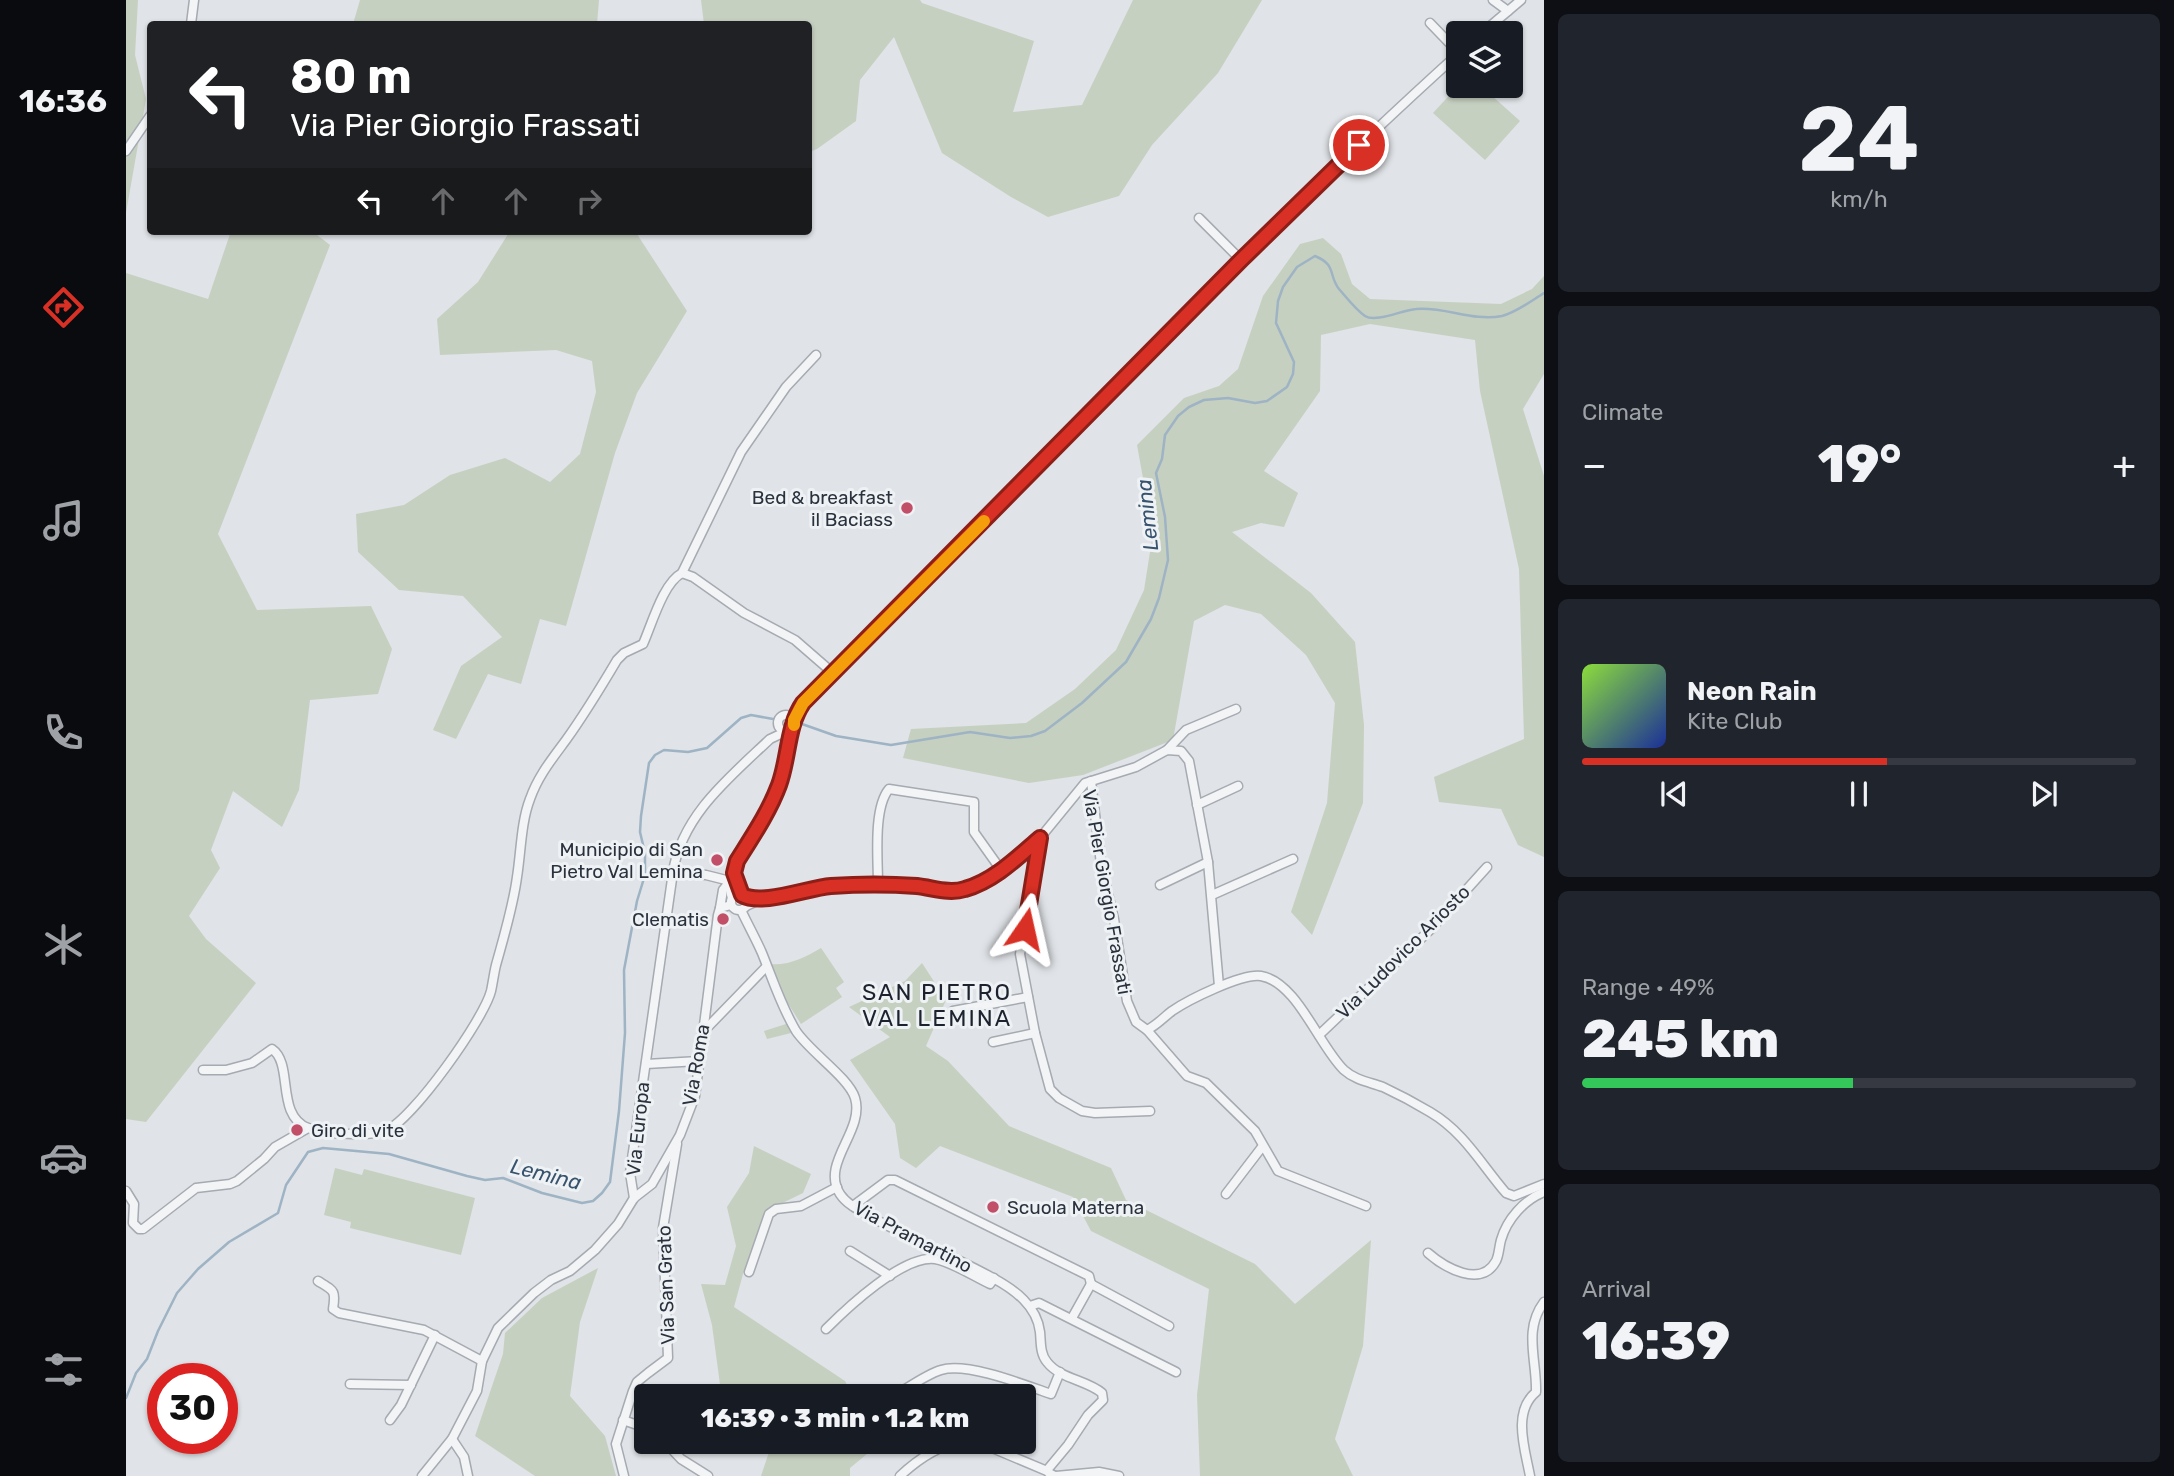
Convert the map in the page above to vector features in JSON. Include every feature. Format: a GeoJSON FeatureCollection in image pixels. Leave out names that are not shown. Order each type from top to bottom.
{"type":"FeatureCollection","features":[{"type":"Feature","properties":{"kind":"street"},"geometry":{"type":"LineString","coordinates":[[191,21],[194,0]]}},
{"type":"Feature","properties":{"kind":"street"},"geometry":{"type":"LineString","coordinates":[[1493,0],[1508,11]]}},
{"type":"Feature","properties":{"kind":"street"},"geometry":{"type":"LineString","coordinates":[[1496,21],[1518,1]]}},
{"type":"Feature","properties":{"kind":"street"},"geometry":{"type":"LineString","coordinates":[[1430,23],[1446,40]]}},
{"type":"Feature","properties":{"kind":"street"},"geometry":{"type":"LineString","coordinates":[[787,727],[803,703],[1241,260],[1446,64]]}},
{"type":"Feature","properties":{"kind":"street"},"geometry":{"type":"LineString","coordinates":[[126,151],[147,120]]}},
{"type":"Feature","properties":{"kind":"street"},"geometry":{"type":"LineString","coordinates":[[1199,218],[1241,260]]}},
{"type":"Feature","properties":{"kind":"street"},"geometry":{"type":"LineString","coordinates":[[126,1191],[134,1204],[133,1223],[143,1229],[196,1188],[237,1181],[275,1147],[308,1128],[349,1133],[379,1132],[401,1121],[455,1053],[482,1012],[491,992],[514,895],[524,837],[524,818],[530,797],[545,767],[617,660],[624,653],[643,644],[668,588],[674,577],[682,573],[741,452],[786,387],[816,355]]}},
{"type":"Feature","properties":{"kind":"street"},"geometry":{"type":"LineString","coordinates":[[682,573],[693,577],[744,613],[795,640],[833,673]]}},
{"type":"Feature","properties":{"kind":"street"},"geometry":{"type":"LineString","coordinates":[[719,912],[731,901],[736,894],[743,902],[733,909],[731,901],[729,890],[732,877],[737,861],[775,793],[789,743],[789,714],[785,715],[794,706],[803,703]]}},
{"type":"Feature","properties":{"kind":"street"},"geometry":{"type":"LineString","coordinates":[[1091,781],[1136,767],[1167,750],[1186,730],[1236,709]]}},
{"type":"Feature","properties":{"kind":"street","name":"Via Europa"},"geometry":{"type":"LineString","coordinates":[[422,1476],[452,1439],[477,1391],[482,1361],[498,1328],[534,1293],[583,1262],[618,1224],[634,1198],[631,1173],[673,872],[679,846],[692,821],[731,777],[770,739],[787,727]]}},
{"type":"Feature","properties":{"kind":"street"},"geometry":{"type":"LineString","coordinates":[[1167,750],[1181,751],[1189,761],[1208,862],[1219,986]]}},
{"type":"Feature","properties":{"kind":"street","name":"Via Pier Giorgio Frassati"},"geometry":{"type":"LineString","coordinates":[[743,902],[818,888],[878,884],[950,892],[975,886],[1001,870],[1040,838],[1080,787],[1091,781],[1101,864],[1116,930],[1127,1001],[1136,1022],[1147,1030],[1188,1076],[1206,1083],[1255,1131],[1278,1171],[1366,1206]]}},
{"type":"Feature","properties":{"kind":"street"},"geometry":{"type":"LineString","coordinates":[[1197,805],[1238,786]]}},
{"type":"Feature","properties":{"kind":"street"},"geometry":{"type":"LineString","coordinates":[[878,884],[878,831],[884,794],[889,789],[974,802],[974,831],[1001,870]]}},
{"type":"Feature","properties":{"kind":"street"},"geometry":{"type":"LineString","coordinates":[[1040,838],[1020,954],[1035,1033],[1050,1089],[1059,1098],[1082,1111],[1150,1111]]}},
{"type":"Feature","properties":{"kind":"street"},"geometry":{"type":"LineString","coordinates":[[1212,895],[1293,859]]}},
{"type":"Feature","properties":{"kind":"street"},"geometry":{"type":"LineString","coordinates":[[1160,885],[1208,862]]}},
{"type":"Feature","properties":{"kind":"street","name":"Via Ludovico Ariosto"},"geometry":{"type":"LineString","coordinates":[[1319,1035],[1431,929],[1487,867]]}},
{"type":"Feature","properties":{"kind":"street"},"geometry":{"type":"LineString","coordinates":[[673,872],[732,877]]}},
{"type":"Feature","properties":{"kind":"street","name":"Via Pramartino"},"geometry":{"type":"LineString","coordinates":[[732,877],[777,995],[799,1035],[811,1051],[849,1088],[856,1101],[856,1115],[836,1171],[837,1188],[842,1197],[853,1206],[993,1278],[1018,1294],[1030,1306]]}},
{"type":"Feature","properties":{"kind":"street","name":"Via Roma"},"geometry":{"type":"LineString","coordinates":[[634,1198],[652,1184],[680,1135],[695,1096],[719,912],[723,890],[732,877]]}},
{"type":"Feature","properties":{"kind":"street"},"geometry":{"type":"LineString","coordinates":[[702,1033],[766,967]]}},
{"type":"Feature","properties":{"kind":"street"},"geometry":{"type":"LineString","coordinates":[[1147,1030],[1178,1007],[1219,986],[1251,976],[1261,976],[1274,981],[1300,1008],[1335,1059],[1356,1079],[1386,1088],[1453,1128],[1510,1195],[1518,1195],[1544,1184]]}},
{"type":"Feature","properties":{"kind":"street"},"geometry":{"type":"LineString","coordinates":[[953,1011],[1028,997]]}},
{"type":"Feature","properties":{"kind":"street"},"geometry":{"type":"LineString","coordinates":[[993,1042],[1035,1033]]}},
{"type":"Feature","properties":{"kind":"street"},"geometry":{"type":"LineString","coordinates":[[203,1070],[226,1070],[252,1063],[272,1049],[280,1062],[292,1112],[308,1128]]}},
{"type":"Feature","properties":{"kind":"street"},"geometry":{"type":"LineString","coordinates":[[646,1064],[699,1061]]}},
{"type":"Feature","properties":{"kind":"street","name":"Via San Grato"},"geometry":{"type":"LineString","coordinates":[[624,1476],[616,1444],[637,1382],[668,1359],[663,1228],[672,1166],[680,1135]]}},
{"type":"Feature","properties":{"kind":"street"},"geometry":{"type":"LineString","coordinates":[[1226,1194],[1262,1147]]}},
{"type":"Feature","properties":{"kind":"street"},"geometry":{"type":"LineString","coordinates":[[853,1206],[888,1180],[895,1180],[1089,1276],[1091,1284],[1072,1318]]}},
{"type":"Feature","properties":{"kind":"street"},"geometry":{"type":"LineString","coordinates":[[749,1272],[769,1214],[776,1209],[801,1206],[837,1188]]}},
{"type":"Feature","properties":{"kind":"street"},"geometry":{"type":"LineString","coordinates":[[1428,1254],[1468,1275],[1483,1273],[1496,1261],[1505,1230],[1514,1215],[1531,1199],[1544,1192]]}},
{"type":"Feature","properties":{"kind":"street"},"geometry":{"type":"LineString","coordinates":[[850,1251],[890,1276]]}},
{"type":"Feature","properties":{"kind":"street"},"geometry":{"type":"LineString","coordinates":[[826,1329],[863,1294],[915,1263],[934,1259],[990,1284],[993,1278]]}},
{"type":"Feature","properties":{"kind":"street"},"geometry":{"type":"LineString","coordinates":[[318,1281],[333,1290],[334,1310],[339,1313],[411,1326],[435,1335],[482,1361]]}},
{"type":"Feature","properties":{"kind":"street"},"geometry":{"type":"LineString","coordinates":[[1091,1284],[1169,1326]]}},
{"type":"Feature","properties":{"kind":"street"},"geometry":{"type":"LineString","coordinates":[[1053,1474],[1088,1415],[1103,1400],[1099,1390],[1049,1365],[1044,1357],[1038,1318],[1030,1306],[1039,1303],[1176,1372]]}},
{"type":"Feature","properties":{"kind":"street"},"geometry":{"type":"LineString","coordinates":[[1530,1476],[1522,1417],[1527,1400],[1536,1392],[1537,1371],[1531,1340],[1532,1327],[1534,1317],[1544,1303]]}},
{"type":"Feature","properties":{"kind":"street"},"geometry":{"type":"LineString","coordinates":[[390,1420],[411,1385],[435,1335]]}},
{"type":"Feature","properties":{"kind":"street"},"geometry":{"type":"LineString","coordinates":[[915,1384],[949,1368],[992,1374],[1022,1384]]}},
{"type":"Feature","properties":{"kind":"street"},"geometry":{"type":"LineString","coordinates":[[1036,1389],[1051,1394],[1060,1372]]}},
{"type":"Feature","properties":{"kind":"street"},"geometry":{"type":"LineString","coordinates":[[350,1384],[411,1385]]}},
{"type":"Feature","properties":{"kind":"street"},"geometry":{"type":"LineString","coordinates":[[624,1420],[634,1424]]}},
{"type":"Feature","properties":{"kind":"street"},"geometry":{"type":"LineString","coordinates":[[452,1439],[464,1457],[468,1476]]}},
{"type":"Feature","properties":{"kind":"street"},"geometry":{"type":"LineString","coordinates":[[676,1454],[708,1476]]}},
{"type":"Feature","properties":{"kind":"street"},"geometry":{"type":"LineString","coordinates":[[900,1476],[930,1454]]}},
{"type":"Feature","properties":{"kind":"street"},"geometry":{"type":"LineString","coordinates":[[1006,1454],[1053,1474],[1099,1472],[1119,1476]]}},
{"type":"Feature","properties":{"kind":"green space"},"geometry":{"type":"Polygon","coordinates":[[[126,0],[138,0],[135,55],[146,99],[126,213],[126,0]]]}},
{"type":"Feature","properties":{"kind":"green space"},"geometry":{"type":"Polygon","coordinates":[[[360,0],[599,0],[597,21],[354,21],[360,0]]]}},
{"type":"Feature","properties":{"kind":"green space"},"geometry":{"type":"Polygon","coordinates":[[[701,0],[920,0],[922,3],[1034,41],[1013,112],[1082,105],[1133,0],[1262,0],[1218,73],[1152,145],[1119,196],[1048,217],[942,153],[894,37],[860,80],[856,121],[812,151],[812,21],[704,21],[701,0]]]}},
{"type":"Feature","properties":{"kind":"green space"},"geometry":{"type":"Polygon","coordinates":[[[1447,98],[1494,98],[1520,121],[1485,160],[1433,113],[1447,98]]]}},
{"type":"Feature","properties":{"kind":"green space"},"geometry":{"type":"Polygon","coordinates":[[[230,235],[317,235],[330,245],[218,534],[257,610],[371,606],[392,649],[378,694],[310,700],[299,790],[282,827],[233,791],[211,850],[220,868],[189,916],[206,939],[256,983],[146,1122],[126,1119],[126,273],[208,299],[230,235]]]}},
{"type":"Feature","properties":{"kind":"green space"},"geometry":{"type":"Polygon","coordinates":[[[507,235],[638,235],[687,311],[637,393],[615,453],[566,626],[540,619],[521,684],[488,674],[456,739],[433,730],[461,666],[502,637],[463,596],[399,590],[358,552],[356,514],[404,505],[450,475],[505,458],[550,482],[580,454],[596,392],[592,361],[556,350],[440,355],[437,319],[478,282],[507,235]]]}},
{"type":"Feature","properties":{"kind":"green space"},"geometry":{"type":"Polygon","coordinates":[[[1323,238],[1341,254],[1352,284],[1370,299],[1501,304],[1532,289],[1544,276],[1544,374],[1523,409],[1544,476],[1544,857],[1518,845],[1501,809],[1439,802],[1434,777],[1524,739],[1519,569],[1480,391],[1475,340],[1370,324],[1321,335],[1320,391],[1264,471],[1298,493],[1284,527],[1261,523],[1232,532],[1311,593],[1355,642],[1364,725],[1363,803],[1312,935],[1291,912],[1327,803],[1335,703],[1306,655],[1261,614],[1225,605],[1194,621],[1173,740],[1083,775],[1029,783],[903,758],[911,729],[1026,723],[1075,689],[1116,650],[1144,590],[1153,533],[1137,445],[1184,398],[1219,386],[1238,369],[1263,296],[1300,244],[1323,238]]]}},
{"type":"Feature","properties":{"kind":"green space"},"geometry":{"type":"Polygon","coordinates":[[[821,948],[844,982],[836,988],[842,997],[801,1024],[777,986],[780,984],[770,964],[803,958],[821,948]]]}},
{"type":"Feature","properties":{"kind":"green space"},"geometry":{"type":"Polygon","coordinates":[[[922,963],[946,1000],[926,1046],[948,1061],[1009,1126],[1111,1168],[1126,1200],[1255,1264],[1295,1304],[1371,1240],[1363,1346],[1335,1439],[1353,1476],[1200,1476],[1197,1395],[1209,1289],[1091,1231],[1073,1197],[940,1146],[916,1168],[900,1158],[895,1124],[850,1060],[890,1037],[849,1007],[905,981],[922,963]]]}},
{"type":"Feature","properties":{"kind":"green space"},"geometry":{"type":"Polygon","coordinates":[[[786,1024],[791,1033],[767,1039],[764,1031],[786,1024]]]}},
{"type":"Feature","properties":{"kind":"green space"},"geometry":{"type":"Polygon","coordinates":[[[754,1146],[811,1174],[803,1193],[766,1211],[734,1307],[847,1384],[720,1384],[712,1325],[701,1284],[725,1285],[736,1246],[727,1207],[749,1173],[754,1146]]]}},
{"type":"Feature","properties":{"kind":"green space"},"geometry":{"type":"Polygon","coordinates":[[[335,1168],[362,1175],[364,1169],[475,1198],[461,1255],[350,1228],[351,1222],[324,1215],[335,1168]]]}},
{"type":"Feature","properties":{"kind":"green space"},"geometry":{"type":"Polygon","coordinates":[[[598,1268],[580,1322],[570,1396],[605,1436],[616,1476],[535,1476],[475,1436],[503,1354],[505,1333],[542,1298],[598,1268]]]}},
{"type":"Feature","properties":{"kind":"green space"},"geometry":{"type":"Polygon","coordinates":[[[768,1454],[867,1454],[850,1468],[850,1476],[761,1476],[768,1454]]]}},
{"type":"Feature","properties":{"kind":"waterway","name":"Lemina"},"geometry":{"type":"LineString","coordinates":[[802,724],[836,736],[891,745],[970,732],[1010,738],[1031,736],[1045,731],[1082,703],[1126,662],[1151,619],[1159,598],[1168,560],[1165,517],[1156,473],[1162,459],[1165,435],[1178,416],[1204,400],[1228,398],[1255,403],[1267,401],[1287,387],[1293,374],[1294,362],[1276,323],[1278,301],[1283,287],[1297,267],[1315,256],[1326,263],[1339,289],[1351,303],[1370,318],[1427,309],[1480,317],[1502,316],[1544,293]]}},
{"type":"Feature","properties":{"kind":"waterway","name":"Lemina"},"geometry":{"type":"LineString","coordinates":[[126,1398],[177,1293],[198,1269],[229,1242],[278,1213],[286,1185],[308,1152],[323,1148],[389,1154],[485,1180],[503,1178],[542,1193],[582,1203],[593,1201],[602,1193],[610,1182],[619,1111],[625,1033],[624,970],[637,901],[645,875],[645,853],[640,832],[649,763],[655,755],[664,750],[688,752],[707,748],[741,718],[751,715],[773,719]]}},
{"type":"Feature","properties":{"kind":"slow traffic"},"geometry":{"type":"LineString","coordinates":[[794,725],[803,703],[984,521]]}},
{"type":"Feature","properties":{"kind":"place","name":"Bed & breakfast il Baciass"},"geometry":{"type":"Point","coordinates":[907,508]}},
{"type":"Feature","properties":{"kind":"place","name":"Municipio di San Pietro Val Lemina"},"geometry":{"type":"Point","coordinates":[717,860]}},
{"type":"Feature","properties":{"kind":"place","name":"Clematis"},"geometry":{"type":"Point","coordinates":[723,919]}},
{"type":"Feature","properties":{"kind":"place","name":"Giro di vite"},"geometry":{"type":"Point","coordinates":[297,1130]}},
{"type":"Feature","properties":{"kind":"place","name":"Scuola Materna"},"geometry":{"type":"Point","coordinates":[993,1207]}},
{"type":"Feature","properties":{"kind":"district","name":"SAN PIETRO VAL LEMINA"},"geometry":{"type":"Point","coordinates":[937,1005]}},
{"type":"Feature","properties":{"kind":"route"},"geometry":{"type":"LineString","coordinates":[[1025,929],[1040,838],[1001,870],[975,886],[950,892],[921,887],[854,885],[805,890],[759,900],[742,895],[734,873],[737,861],[780,783],[794,720],[803,703],[1241,260],[1359,145]]}}]}
